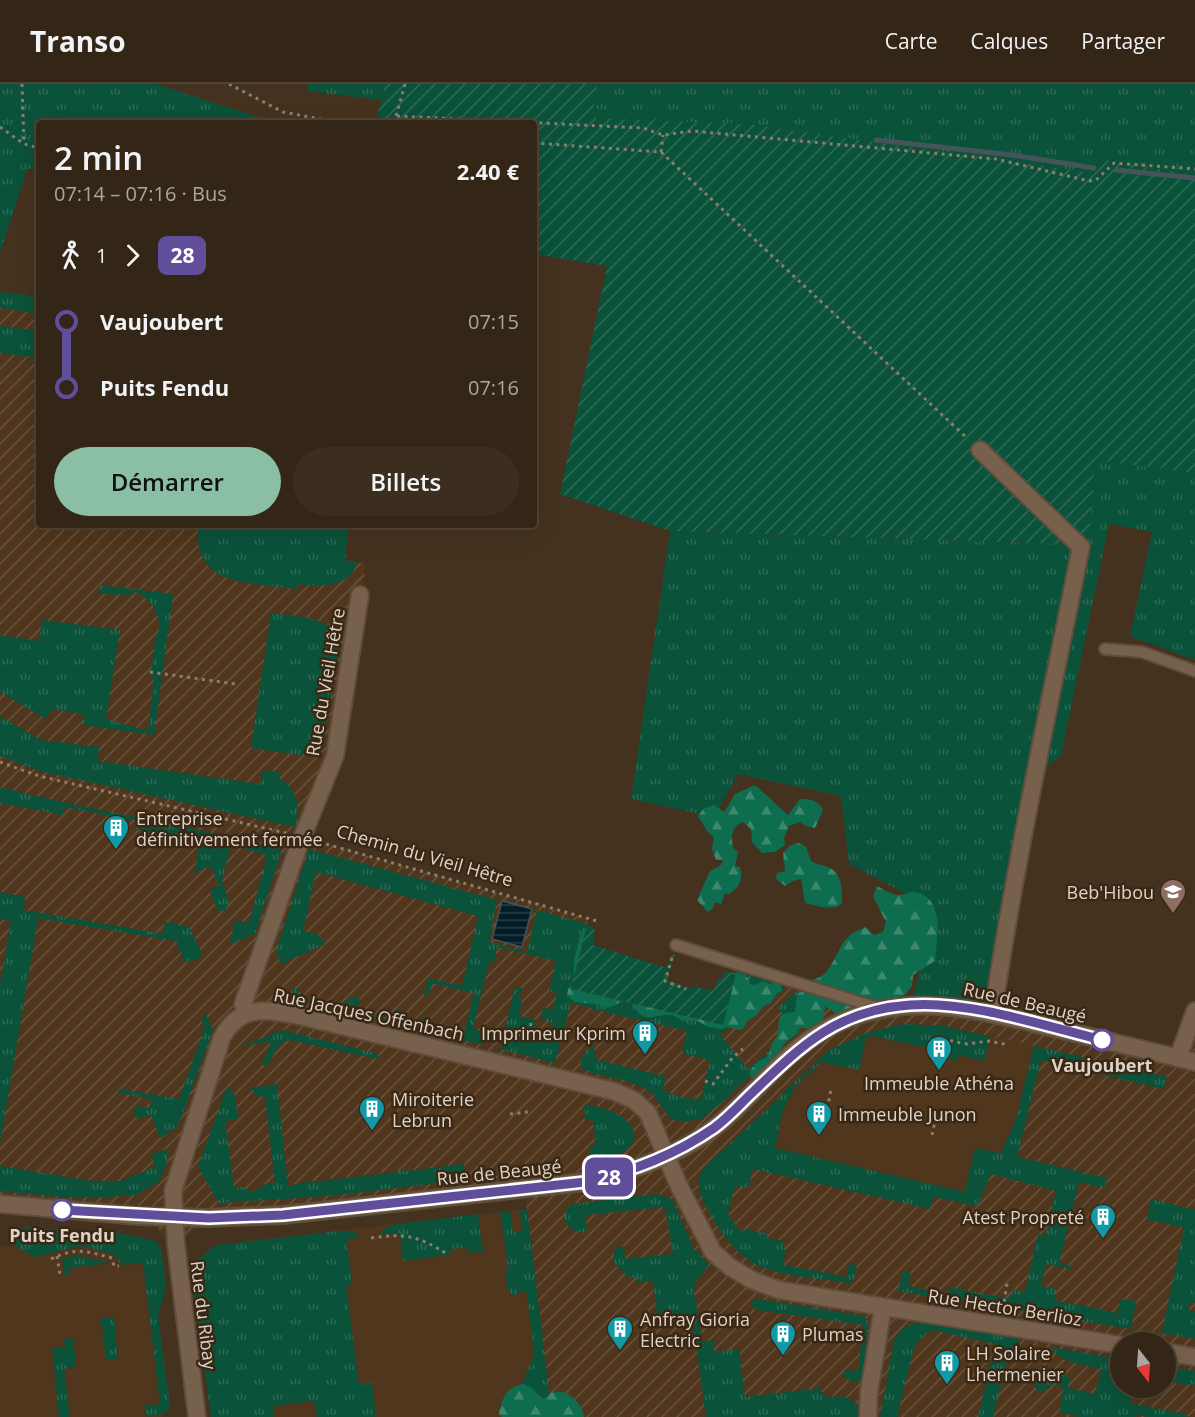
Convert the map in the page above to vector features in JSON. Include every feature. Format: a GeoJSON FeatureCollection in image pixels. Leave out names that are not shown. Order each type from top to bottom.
{"type":"FeatureCollection","features":[{"type":"Feature","properties":{"kind":"street"},"geometry":{"type":"LineString","coordinates":[[980,450],[1081,547],[1035,774],[993,1013]]}},
{"type":"Feature","properties":{"kind":"street","name":"Rue du Vieil Hêtre"},"geometry":{"type":"LineString","coordinates":[[248,1012],[243,1004],[302,837],[335,756],[360,594]]}},
{"type":"Feature","properties":{"kind":"street","name":"Rue de Beaugé"},"geometry":{"type":"LineString","coordinates":[[0,1204],[174,1217],[283,1215],[585,1182],[615,1176],[666,1155],[706,1133],[724,1120],[814,1036],[851,1017],[911,1004],[932,1004],[993,1013],[1195,1062]]}},
{"type":"Feature","properties":{"kind":"street","name":"Rue Jacques Offenbach"},"geometry":{"type":"LineString","coordinates":[[174,1217],[175,1183],[222,1037],[228,1027],[248,1012],[263,1010],[296,1015],[613,1091],[634,1100],[648,1113],[666,1155]]}},
{"type":"Feature","properties":{"kind":"street"},"geometry":{"type":"LineString","coordinates":[[1178,1058],[1195,1011]]}},
{"type":"Feature","properties":{"kind":"street","name":"Rue Hector Berlioz"},"geometry":{"type":"LineString","coordinates":[[666,1155],[679,1186],[713,1252],[730,1267],[752,1280],[779,1290],[1110,1343]]}},
{"type":"Feature","properties":{"kind":"street","name":"Rue du Ribay"},"geometry":{"type":"LineString","coordinates":[[174,1217],[197,1417]]}},
{"type":"Feature","properties":{"kind":"street"},"geometry":{"type":"LineString","coordinates":[[868,1417],[870,1390],[884,1307]]}},
{"type":"Feature","properties":{"kind":"street"},"geometry":{"type":"LineString","coordinates":[[1176,1354],[1195,1357]]}},
{"type":"Feature","properties":{"kind":"lane"},"geometry":{"type":"LineString","coordinates":[[1104,649],[1142,652],[1195,671]]}},
{"type":"Feature","properties":{"kind":"lane"},"geometry":{"type":"LineString","coordinates":[[676,945],[881,1009]]}},
{"type":"Feature","properties":{"kind":"path"},"geometry":{"type":"LineString","coordinates":[[22,84],[24,144]]}},
{"type":"Feature","properties":{"kind":"path"},"geometry":{"type":"LineString","coordinates":[[229,84],[283,112],[325,120]]}},
{"type":"Feature","properties":{"kind":"path"},"geometry":{"type":"LineString","coordinates":[[396,120],[405,84]]}},
{"type":"Feature","properties":{"kind":"path"},"geometry":{"type":"LineString","coordinates":[[398,116],[480,120]]}},
{"type":"Feature","properties":{"kind":"path"},"geometry":{"type":"LineString","coordinates":[[537,123],[643,128],[663,135],[692,131],[996,159],[1089,181],[1096,180],[1114,163],[1195,169]]}},
{"type":"Feature","properties":{"kind":"path"},"geometry":{"type":"LineString","coordinates":[[0,127],[24,144],[36,147]]}},
{"type":"Feature","properties":{"kind":"path"},"geometry":{"type":"LineString","coordinates":[[661,152],[663,135]]}},
{"type":"Feature","properties":{"kind":"path"},"geometry":{"type":"LineString","coordinates":[[537,143],[661,152],[980,450]]}},
{"type":"Feature","properties":{"kind":"path"},"geometry":{"type":"LineString","coordinates":[[150,672],[236,684]]}},
{"type":"Feature","properties":{"kind":"path","name":"Chemin du Vieil Hêtre"},"geometry":{"type":"LineString","coordinates":[[0,762],[39,776],[302,837],[597,921]]}},
{"type":"Feature","properties":{"kind":"path"},"geometry":{"type":"LineString","coordinates":[[676,945],[665,981],[686,989]]}},
{"type":"Feature","properties":{"kind":"path"},"geometry":{"type":"LineString","coordinates":[[495,1030],[528,1037],[532,1019]]}},
{"type":"Feature","properties":{"kind":"path"},"geometry":{"type":"LineString","coordinates":[[942,1058],[946,1040],[967,1044],[989,1041],[1009,1046]]}},
{"type":"Feature","properties":{"kind":"path"},"geometry":{"type":"LineString","coordinates":[[705,1082],[713,1084],[743,1049]]}},
{"type":"Feature","properties":{"kind":"path"},"geometry":{"type":"LineString","coordinates":[[826,1116],[831,1089]]}},
{"type":"Feature","properties":{"kind":"path"},"geometry":{"type":"LineString","coordinates":[[510,1114],[528,1112]]}},
{"type":"Feature","properties":{"kind":"path"},"geometry":{"type":"LineString","coordinates":[[932,1135],[937,1112]]}},
{"type":"Feature","properties":{"kind":"path"},"geometry":{"type":"LineString","coordinates":[[371,1238],[398,1234],[410,1236],[449,1255]]}},
{"type":"Feature","properties":{"kind":"path"},"geometry":{"type":"LineString","coordinates":[[51,1259],[83,1250],[112,1258],[114,1266],[119,1266]]}},
{"type":"Feature","properties":{"kind":"path"},"geometry":{"type":"LineString","coordinates":[[57,1256],[60,1276]]}},
{"type":"Feature","properties":{"kind":"path"},"geometry":{"type":"LineString","coordinates":[[999,1325],[1008,1284]]}},
{"type":"Feature","properties":{"kind":"shaded area"},"geometry":{"type":"Polygon","coordinates":[[[0,292],[36,297],[36,528],[349,528],[345,560],[366,564],[335,756],[302,837],[588,919],[571,989],[723,1024],[739,964],[881,1009],[911,1004],[1178,1058],[1195,1011],[1195,1417],[552,1417],[524,1188],[197,1224],[191,1233],[181,1239],[162,1235],[155,1223],[0,1204],[0,292]],[[908,1024],[829,1050],[725,1149],[977,1206],[1016,1119],[1034,1046],[945,1026],[908,1024]]]}},
{"type":"Feature","properties":{"kind":"shaded area"},"geometry":{"type":"Polygon","coordinates":[[[945,1026],[1034,1046],[1016,1119],[977,1206],[724,1150],[828,1050],[861,1035],[945,1026]]]}},
{"type":"Feature","properties":{"kind":"shaded area"},"geometry":{"type":"Polygon","coordinates":[[[527,1209],[552,1417],[211,1417],[190,1266],[216,1245],[527,1209]]]}},
{"type":"Feature","properties":{"kind":"shaded area"},"geometry":{"type":"Polygon","coordinates":[[[26,1238],[147,1247],[170,1405],[162,1417],[0,1417],[0,1247],[12,1245],[26,1238]]]}},
{"type":"Feature","properties":{"kind":"green space"},"geometry":{"type":"Polygon","coordinates":[[[0,84],[156,84],[255,116],[280,120],[36,120],[36,170],[27,169],[0,253],[0,84]]]}},
{"type":"Feature","properties":{"kind":"green space"},"geometry":{"type":"Polygon","coordinates":[[[307,84],[385,84],[381,100],[307,91],[307,84]]]}},
{"type":"Feature","properties":{"kind":"green space"},"geometry":{"type":"Polygon","coordinates":[[[385,84],[597,84],[592,118],[746,124],[1087,172],[1104,160],[1195,175],[1195,473],[1095,460],[1089,545],[670,531],[560,494],[607,266],[537,254],[537,120],[377,120],[385,84]]]}},
{"type":"Feature","properties":{"kind":"green space"},"geometry":{"type":"Polygon","coordinates":[[[597,84],[1195,84],[1195,175],[1104,160],[1087,172],[746,124],[591,118],[597,84]]]}},
{"type":"Feature","properties":{"kind":"green space"},"geometry":{"type":"Polygon","coordinates":[[[0,292],[36,297],[36,314],[0,308],[0,292]]]}},
{"type":"Feature","properties":{"kind":"green space"},"geometry":{"type":"Polygon","coordinates":[[[0,326],[36,331],[36,358],[0,353],[0,326]]]}},
{"type":"Feature","properties":{"kind":"green space"},"geometry":{"type":"Polygon","coordinates":[[[1095,460],[1195,473],[1195,660],[1130,636],[1152,532],[1109,524],[1061,756],[1035,774],[993,1013],[911,1004],[937,910],[849,864],[841,796],[738,774],[714,817],[631,799],[670,531],[1088,545],[1095,460]]]}},
{"type":"Feature","properties":{"kind":"green space"},"geometry":{"type":"Polygon","coordinates":[[[199,528],[349,528],[345,560],[357,562],[354,571],[341,582],[314,586],[297,584],[297,589],[228,578],[214,571],[204,561],[199,546],[199,528]]]}},
{"type":"Feature","properties":{"kind":"green space"},"geometry":{"type":"Polygon","coordinates":[[[100,585],[173,594],[154,735],[83,725],[84,714],[52,709],[46,719],[0,692],[0,635],[39,641],[42,620],[120,630],[106,719],[148,731],[154,677],[150,676],[159,627],[157,614],[151,603],[140,594],[134,591],[132,595],[99,594],[100,585]]]}},
{"type":"Feature","properties":{"kind":"green space"},"geometry":{"type":"Polygon","coordinates":[[[271,613],[321,622],[329,627],[339,645],[324,739],[314,749],[300,755],[251,748],[271,613]]]}},
{"type":"Feature","properties":{"kind":"green space"},"geometry":{"type":"Polygon","coordinates":[[[0,716],[41,740],[99,747],[98,761],[260,784],[263,770],[280,772],[279,778],[290,788],[296,799],[295,827],[40,771],[0,756],[0,716]]]}},
{"type":"Feature","properties":{"kind":"green space"},"geometry":{"type":"Polygon","coordinates":[[[755,785],[788,815],[800,799],[813,801],[823,810],[815,828],[800,822],[789,826],[784,838],[785,845],[775,852],[762,853],[752,842],[751,829],[743,822],[739,824],[733,833],[732,840],[733,848],[738,852],[735,866],[740,867],[740,883],[729,894],[725,893],[721,904],[715,902],[713,908],[708,912],[697,900],[710,871],[721,865],[723,860],[716,860],[712,849],[714,838],[698,816],[703,809],[714,805],[724,812],[735,794],[755,785]]]}},
{"type":"Feature","properties":{"kind":"green space"},"geometry":{"type":"Polygon","coordinates":[[[0,787],[282,850],[255,934],[230,944],[235,920],[249,923],[267,855],[231,845],[222,880],[229,902],[225,911],[217,910],[210,890],[219,885],[211,866],[194,873],[200,841],[136,829],[137,821],[65,807],[63,815],[0,803],[0,787]]]}},
{"type":"Feature","properties":{"kind":"green space"},"geometry":{"type":"Polygon","coordinates":[[[799,843],[806,847],[811,861],[830,868],[837,875],[841,884],[842,904],[828,908],[805,903],[801,879],[785,886],[776,879],[777,873],[785,871],[783,853],[791,845],[799,843]]]}},
{"type":"Feature","properties":{"kind":"green space"},"geometry":{"type":"Polygon","coordinates":[[[309,849],[497,900],[489,942],[527,952],[537,910],[587,924],[571,989],[723,1025],[739,969],[784,984],[784,989],[779,994],[770,998],[767,996],[720,1035],[748,1069],[795,1029],[778,1008],[792,994],[803,988],[810,992],[796,1030],[725,1100],[701,1119],[683,1122],[668,1116],[653,1094],[644,1088],[627,1081],[592,1073],[581,1068],[581,1060],[594,1045],[593,1018],[595,1059],[666,1077],[663,1090],[681,1098],[701,1099],[710,1060],[682,1053],[687,1031],[571,1003],[555,1063],[500,1049],[515,987],[522,988],[519,1016],[536,1020],[534,1027],[538,1027],[536,1035],[550,1038],[553,1023],[541,1019],[543,1008],[553,1009],[557,993],[549,991],[556,961],[497,947],[494,963],[489,962],[473,1029],[487,1033],[484,1045],[419,1030],[422,1019],[425,1017],[427,1018],[425,1029],[463,1037],[473,996],[475,998],[476,994],[432,983],[428,996],[424,995],[428,978],[462,986],[478,916],[316,872],[303,931],[319,935],[325,944],[281,964],[276,951],[309,849]]]}},
{"type":"Feature","properties":{"kind":"green space"},"geometry":{"type":"Polygon","coordinates":[[[877,886],[896,895],[913,892],[924,895],[931,901],[935,909],[938,930],[935,961],[913,975],[912,986],[905,995],[840,1016],[825,1006],[819,1026],[812,1029],[800,1027],[798,1033],[786,1042],[775,1059],[756,1080],[751,1078],[749,1073],[752,1068],[766,1058],[777,1037],[781,1016],[788,1012],[795,1012],[797,994],[804,991],[809,981],[829,969],[849,936],[865,927],[874,935],[883,932],[886,922],[873,896],[877,886]]]}},
{"type":"Feature","properties":{"kind":"green space"},"geometry":{"type":"Polygon","coordinates":[[[0,892],[25,897],[23,910],[163,934],[165,922],[189,927],[203,956],[185,963],[176,941],[38,918],[0,1144],[0,985],[11,921],[0,919],[0,892]]]}},
{"type":"Feature","properties":{"kind":"green space"},"geometry":{"type":"Polygon","coordinates":[[[587,924],[595,930],[593,945],[667,968],[671,956],[675,954],[667,980],[692,989],[694,986],[714,990],[718,979],[722,980],[725,971],[736,975],[723,1025],[571,989],[587,924]]]}},
{"type":"Feature","properties":{"kind":"green space"},"geometry":{"type":"Polygon","coordinates":[[[584,928],[589,928],[594,940],[591,950],[655,987],[714,996],[718,979],[722,980],[724,973],[740,973],[749,979],[750,984],[755,985],[763,981],[770,984],[775,981],[780,983],[782,991],[777,993],[771,1003],[762,1007],[757,1015],[747,1021],[740,1030],[728,1027],[721,1029],[708,1027],[696,1020],[682,1021],[675,1016],[668,1015],[642,1016],[632,1001],[626,1000],[608,1008],[575,1002],[567,996],[568,989],[574,980],[574,962],[584,928]]]}},
{"type":"Feature","properties":{"kind":"green space"},"geometry":{"type":"Polygon","coordinates":[[[291,988],[296,988],[306,999],[339,1006],[351,997],[360,997],[356,1012],[394,1021],[397,1009],[403,1016],[400,1025],[296,1000],[291,988]]]}},
{"type":"Feature","properties":{"kind":"green space"},"geometry":{"type":"Polygon","coordinates":[[[206,1014],[213,1030],[178,1126],[160,1138],[151,1115],[138,1119],[134,1113],[135,1106],[150,1108],[151,1099],[118,1093],[119,1089],[179,1099],[204,1030],[202,1021],[206,1014]]]}},
{"type":"Feature","properties":{"kind":"green space"},"geometry":{"type":"Polygon","coordinates":[[[908,1024],[945,1026],[990,1037],[984,1061],[959,1055],[957,1061],[927,1054],[928,1048],[872,1036],[866,1038],[859,1070],[821,1062],[795,1087],[783,1110],[775,1148],[965,1192],[975,1148],[1001,1153],[1016,1119],[1034,1046],[1167,1077],[1164,1089],[1041,1060],[1017,1157],[1107,1178],[1104,1188],[1079,1182],[1059,1263],[1072,1266],[1071,1269],[1046,1264],[1041,1286],[1057,1289],[1055,1300],[1117,1313],[1121,1299],[1136,1301],[1131,1329],[898,1291],[903,1271],[911,1272],[908,1286],[948,1294],[949,1287],[1010,1299],[1012,1290],[1025,1292],[1038,1234],[1046,1235],[1056,1191],[991,1174],[977,1206],[933,1197],[930,1209],[753,1169],[748,1188],[735,1186],[728,1214],[741,1232],[746,1229],[767,1234],[767,1238],[781,1240],[785,1247],[784,1265],[846,1277],[849,1264],[857,1265],[854,1280],[849,1283],[797,1276],[767,1269],[748,1259],[724,1236],[700,1194],[699,1181],[702,1170],[829,1050],[861,1035],[908,1024]]]}},
{"type":"Feature","properties":{"kind":"green space"},"geometry":{"type":"Polygon","coordinates":[[[282,1030],[378,1054],[377,1059],[290,1040],[281,1043],[267,1065],[261,1065],[271,1044],[268,1042],[241,1047],[282,1030]]]}},
{"type":"Feature","properties":{"kind":"green space"},"geometry":{"type":"Polygon","coordinates":[[[277,1084],[288,1186],[310,1181],[328,1181],[327,1179],[344,1179],[344,1177],[361,1178],[360,1175],[377,1176],[377,1173],[394,1174],[393,1171],[427,1170],[427,1168],[464,1164],[466,1180],[328,1196],[219,1203],[198,1167],[227,1087],[235,1095],[238,1119],[225,1121],[234,1188],[244,1187],[254,1192],[263,1185],[275,1183],[265,1097],[256,1096],[251,1088],[277,1084]]]}},
{"type":"Feature","properties":{"kind":"green space"},"geometry":{"type":"Polygon","coordinates":[[[584,1105],[619,1115],[629,1123],[634,1132],[633,1142],[626,1150],[612,1158],[590,1163],[589,1147],[596,1146],[593,1120],[585,1120],[584,1105]]]}},
{"type":"Feature","properties":{"kind":"green space"},"geometry":{"type":"Polygon","coordinates":[[[166,1149],[169,1156],[159,1182],[136,1195],[64,1197],[0,1191],[0,1166],[92,1181],[120,1181],[155,1167],[151,1155],[166,1149]]]}},
{"type":"Feature","properties":{"kind":"green space"},"geometry":{"type":"Polygon","coordinates":[[[657,1194],[672,1199],[694,1249],[709,1265],[696,1281],[694,1290],[702,1342],[713,1340],[714,1352],[739,1349],[745,1397],[820,1388],[825,1397],[843,1397],[852,1400],[858,1409],[858,1417],[706,1417],[692,1316],[658,1321],[653,1281],[637,1283],[636,1277],[626,1278],[624,1270],[620,1270],[614,1263],[614,1251],[624,1246],[625,1259],[673,1254],[665,1207],[585,1215],[587,1232],[573,1230],[564,1219],[566,1209],[572,1204],[657,1194]]]}},
{"type":"Feature","properties":{"kind":"green space"},"geometry":{"type":"Polygon","coordinates":[[[1151,1199],[1195,1210],[1195,1303],[1190,1302],[1189,1311],[1195,1312],[1195,1339],[1176,1336],[1176,1332],[1162,1332],[1184,1228],[1147,1219],[1151,1199]]]}},
{"type":"Feature","properties":{"kind":"green space"},"geometry":{"type":"Polygon","coordinates":[[[527,1209],[552,1417],[508,1417],[534,1355],[527,1294],[523,1291],[513,1296],[507,1288],[508,1267],[500,1212],[510,1211],[513,1233],[522,1231],[520,1210],[527,1209]]]}},
{"type":"Feature","properties":{"kind":"green space"},"geometry":{"type":"Polygon","coordinates":[[[478,1214],[483,1251],[468,1253],[467,1247],[449,1250],[449,1255],[403,1261],[400,1233],[380,1235],[387,1227],[399,1224],[478,1214]]]}},
{"type":"Feature","properties":{"kind":"green space"},"geometry":{"type":"Polygon","coordinates":[[[16,1228],[131,1235],[155,1241],[161,1247],[166,1287],[158,1316],[170,1405],[166,1413],[147,1417],[144,1406],[160,1404],[143,1263],[123,1265],[122,1262],[118,1262],[117,1256],[84,1246],[36,1257],[21,1250],[13,1238],[16,1228]]]}},
{"type":"Feature","properties":{"kind":"green space"},"geometry":{"type":"Polygon","coordinates":[[[339,1231],[354,1232],[360,1237],[347,1239],[352,1285],[346,1286],[359,1384],[372,1383],[376,1417],[317,1417],[314,1401],[273,1406],[274,1417],[211,1417],[190,1266],[216,1245],[339,1231]]]}},
{"type":"Feature","properties":{"kind":"green space"},"geometry":{"type":"Polygon","coordinates":[[[76,1255],[110,1263],[69,1268],[70,1275],[65,1276],[62,1258],[76,1255]]]}},
{"type":"Feature","properties":{"kind":"green space"},"geometry":{"type":"Polygon","coordinates":[[[758,1299],[864,1316],[868,1321],[863,1377],[860,1381],[851,1381],[843,1376],[844,1370],[858,1371],[863,1325],[756,1310],[751,1303],[758,1299]]]}},
{"type":"Feature","properties":{"kind":"green space"},"geometry":{"type":"Polygon","coordinates":[[[114,1316],[118,1359],[106,1360],[102,1324],[99,1324],[99,1319],[114,1316]]]}},
{"type":"Feature","properties":{"kind":"green space"},"geometry":{"type":"Polygon","coordinates":[[[915,1323],[1017,1338],[1023,1350],[1020,1355],[1008,1355],[993,1417],[978,1417],[995,1344],[932,1330],[914,1347],[897,1417],[880,1417],[894,1340],[903,1328],[915,1323]]]}},
{"type":"Feature","properties":{"kind":"green space"},"geometry":{"type":"Polygon","coordinates":[[[73,1338],[76,1366],[64,1369],[70,1417],[59,1417],[52,1348],[65,1347],[64,1339],[73,1338]]]}},
{"type":"Feature","properties":{"kind":"green space"},"geometry":{"type":"Polygon","coordinates":[[[1050,1347],[1110,1357],[1110,1398],[1131,1398],[1130,1403],[1185,1414],[1189,1417],[1147,1417],[1137,1414],[1136,1417],[1080,1417],[1059,1412],[1063,1390],[1060,1385],[1055,1384],[1039,1393],[1033,1383],[1046,1376],[1065,1376],[1070,1377],[1068,1388],[1095,1394],[1101,1369],[1066,1360],[1050,1347]]]}},
{"type":"Feature","properties":{"kind":"green space"},"geometry":{"type":"Polygon","coordinates":[[[1176,1368],[1195,1371],[1195,1386],[1176,1383],[1176,1368]]]}},
{"type":"Feature","properties":{"kind":"green space"},"geometry":{"type":"Polygon","coordinates":[[[524,1384],[543,1399],[550,1393],[568,1394],[580,1406],[584,1417],[502,1417],[499,1414],[506,1393],[513,1387],[524,1384]]]}},
{"type":"Feature","properties":{"kind":"water"},"geometry":{"type":"Polygon","coordinates":[[[502,901],[532,909],[522,947],[492,939],[502,901]]]}},
{"type":"Feature","properties":{"kind":"waterway"},"geometry":{"type":"LineString","coordinates":[[876,140],[1012,155],[1094,168]]}},
{"type":"Feature","properties":{"kind":"waterway"},"geometry":{"type":"LineString","coordinates":[[1116,170],[1195,178]]}},
{"type":"Feature","properties":{"kind":"bus line","name":"28"},"geometry":{"type":"LineString","coordinates":[[62,1210],[139,1216],[209,1218],[283,1215],[585,1182],[615,1176],[666,1155],[713,1128],[814,1036],[851,1017],[891,1007],[911,1004],[954,1006],[993,1013],[1102,1040]]}},
{"type":"Feature","properties":{"kind":"place","name":"Entreprise définitivement fermée"},"geometry":{"type":"Point","coordinates":[116,851]}},
{"type":"Feature","properties":{"kind":"place","name":"Beb'Hibou"},"geometry":{"type":"Point","coordinates":[1173,915]}},
{"type":"Feature","properties":{"kind":"place","name":"Vaujoubert"},"geometry":{"type":"Point","coordinates":[1102,1040]}},
{"type":"Feature","properties":{"kind":"place","name":"Imprimeur Kprim"},"geometry":{"type":"Point","coordinates":[645,1056]}},
{"type":"Feature","properties":{"kind":"place","name":"Immeuble Athéna"},"geometry":{"type":"Point","coordinates":[939,1072]}},
{"type":"Feature","properties":{"kind":"place","name":"Miroiterie Lebrun"},"geometry":{"type":"Point","coordinates":[372,1132]}},
{"type":"Feature","properties":{"kind":"place","name":"Immeuble Junon"},"geometry":{"type":"Point","coordinates":[819,1137]}},
{"type":"Feature","properties":{"kind":"place","name":"Puits Fendu"},"geometry":{"type":"Point","coordinates":[62,1210]}},
{"type":"Feature","properties":{"kind":"place","name":"Atest Propreté"},"geometry":{"type":"Point","coordinates":[1103,1240]}},
{"type":"Feature","properties":{"kind":"place","name":"Anfray Gioria Electric"},"geometry":{"type":"Point","coordinates":[620,1352]}},
{"type":"Feature","properties":{"kind":"place","name":"Plumas"},"geometry":{"type":"Point","coordinates":[783,1357]}},
{"type":"Feature","properties":{"kind":"place","name":"LH Solaire Lhermenier"},"geometry":{"type":"Point","coordinates":[947,1386]}}]}
